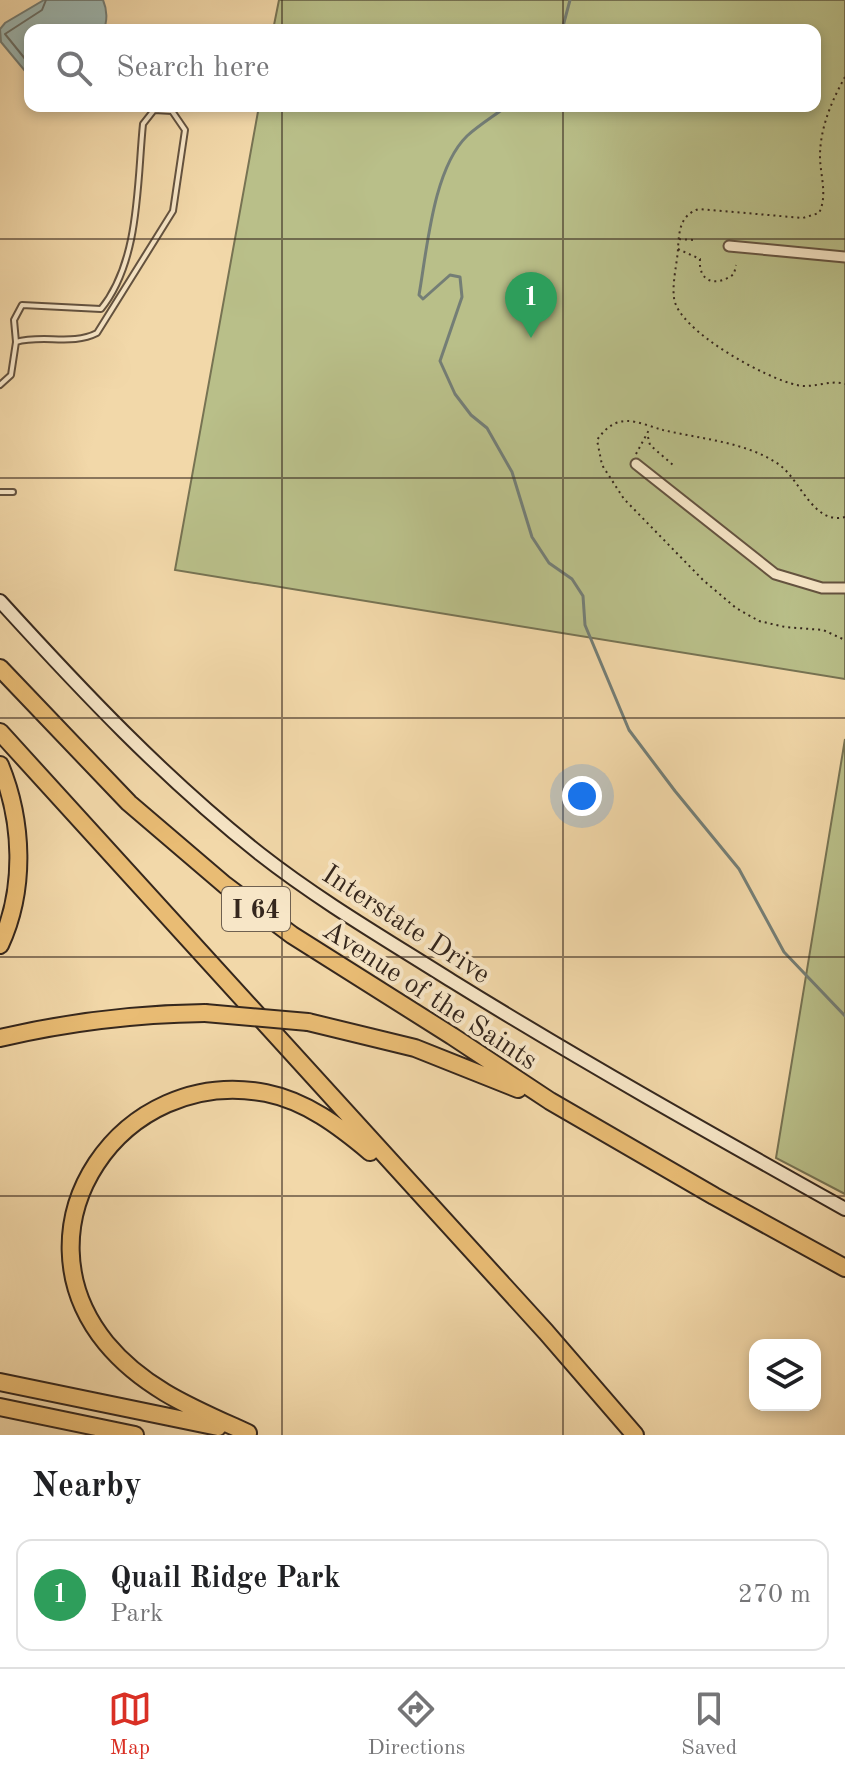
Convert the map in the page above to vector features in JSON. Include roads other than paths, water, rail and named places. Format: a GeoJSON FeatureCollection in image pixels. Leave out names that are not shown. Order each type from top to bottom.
{"type":"FeatureCollection","features":[{"type":"Feature","properties":{"kind":"highway","name":"Avenue of the Saints"},"geometry":{"type":"LineString","coordinates":[[0,668],[100,775],[161,832],[225,885],[327,959],[550,1101],[845,1268]]}},
{"type":"Feature","properties":{"kind":"highway","name":"I 64"},"geometry":{"type":"LineString","coordinates":[[0,732],[546,1332],[635,1435]]}},
{"type":"Feature","properties":{"kind":"highway"},"geometry":{"type":"LineString","coordinates":[[0,765],[10,789],[17,823],[18,868],[13,904],[0,945]]}},
{"type":"Feature","properties":{"kind":"highway"},"geometry":{"type":"LineString","coordinates":[[0,1038],[96,1020],[205,1013],[308,1022],[415,1048],[550,1101]]}},
{"type":"Feature","properties":{"kind":"highway"},"geometry":{"type":"LineString","coordinates":[[253,1434],[179,1402],[156,1388],[122,1360],[93,1324],[73,1267],[73,1228],[86,1182],[106,1149],[135,1121],[169,1101],[207,1091],[246,1090],[287,1099],[331,1121],[421,1195]]}},
{"type":"Feature","properties":{"kind":"highway"},"geometry":{"type":"LineString","coordinates":[[0,1382],[253,1434]]}},
{"type":"Feature","properties":{"kind":"highway"},"geometry":{"type":"LineString","coordinates":[[0,1407],[135,1435]]}},
{"type":"Feature","properties":{"kind":"highway"},"geometry":{"type":"LineString","coordinates":[[92,1426],[124,1435]]}},
{"type":"Feature","properties":{"kind":"main road","name":"Interstate Drive"},"geometry":{"type":"LineString","coordinates":[[0,601],[135,745],[282,871],[357,922],[516,1020],[845,1209]]}},
{"type":"Feature","properties":{"kind":"street"},"geometry":{"type":"LineString","coordinates":[[729,246],[845,257]]}},
{"type":"Feature","properties":{"kind":"street"},"geometry":{"type":"LineString","coordinates":[[636,464],[775,574],[822,588],[845,588]]}},
{"type":"Feature","properties":{"kind":"lane"},"geometry":{"type":"LineString","coordinates":[[0,385],[11,375],[16,342],[14,320],[22,305],[101,309],[112,296],[129,255],[143,124],[152,112]]}},
{"type":"Feature","properties":{"kind":"lane"},"geometry":{"type":"LineString","coordinates":[[16,342],[26,339],[84,340],[97,333],[173,211],[185,130],[173,112]]}},
{"type":"Feature","properties":{"kind":"lane"},"geometry":{"type":"LineString","coordinates":[[0,492],[13,492]]}},
{"type":"Feature","properties":{"kind":"water"},"geometry":{"type":"Polygon","coordinates":[[[44,0],[103,0],[106,11],[106,24],[24,24],[24,70],[1,42],[0,29],[44,0]]]}},
{"type":"Feature","properties":{"kind":"waterway"},"geometry":{"type":"LineString","coordinates":[[564,24],[570,0]]}},
{"type":"Feature","properties":{"kind":"waterway"},"geometry":{"type":"LineString","coordinates":[[499,112],[467,136],[456,150],[446,168],[433,211],[419,295],[423,299],[450,275],[460,277],[462,297],[440,361],[455,394],[471,415],[487,428],[512,472],[532,537],[549,563],[572,579],[583,596],[585,625],[629,730],[739,869],[784,952],[845,1016]]}},
{"type":"Feature","properties":{"kind":"place","name":"Quail Ridge Park"},"geometry":{"type":"Point","coordinates":[531,338]}}]}
